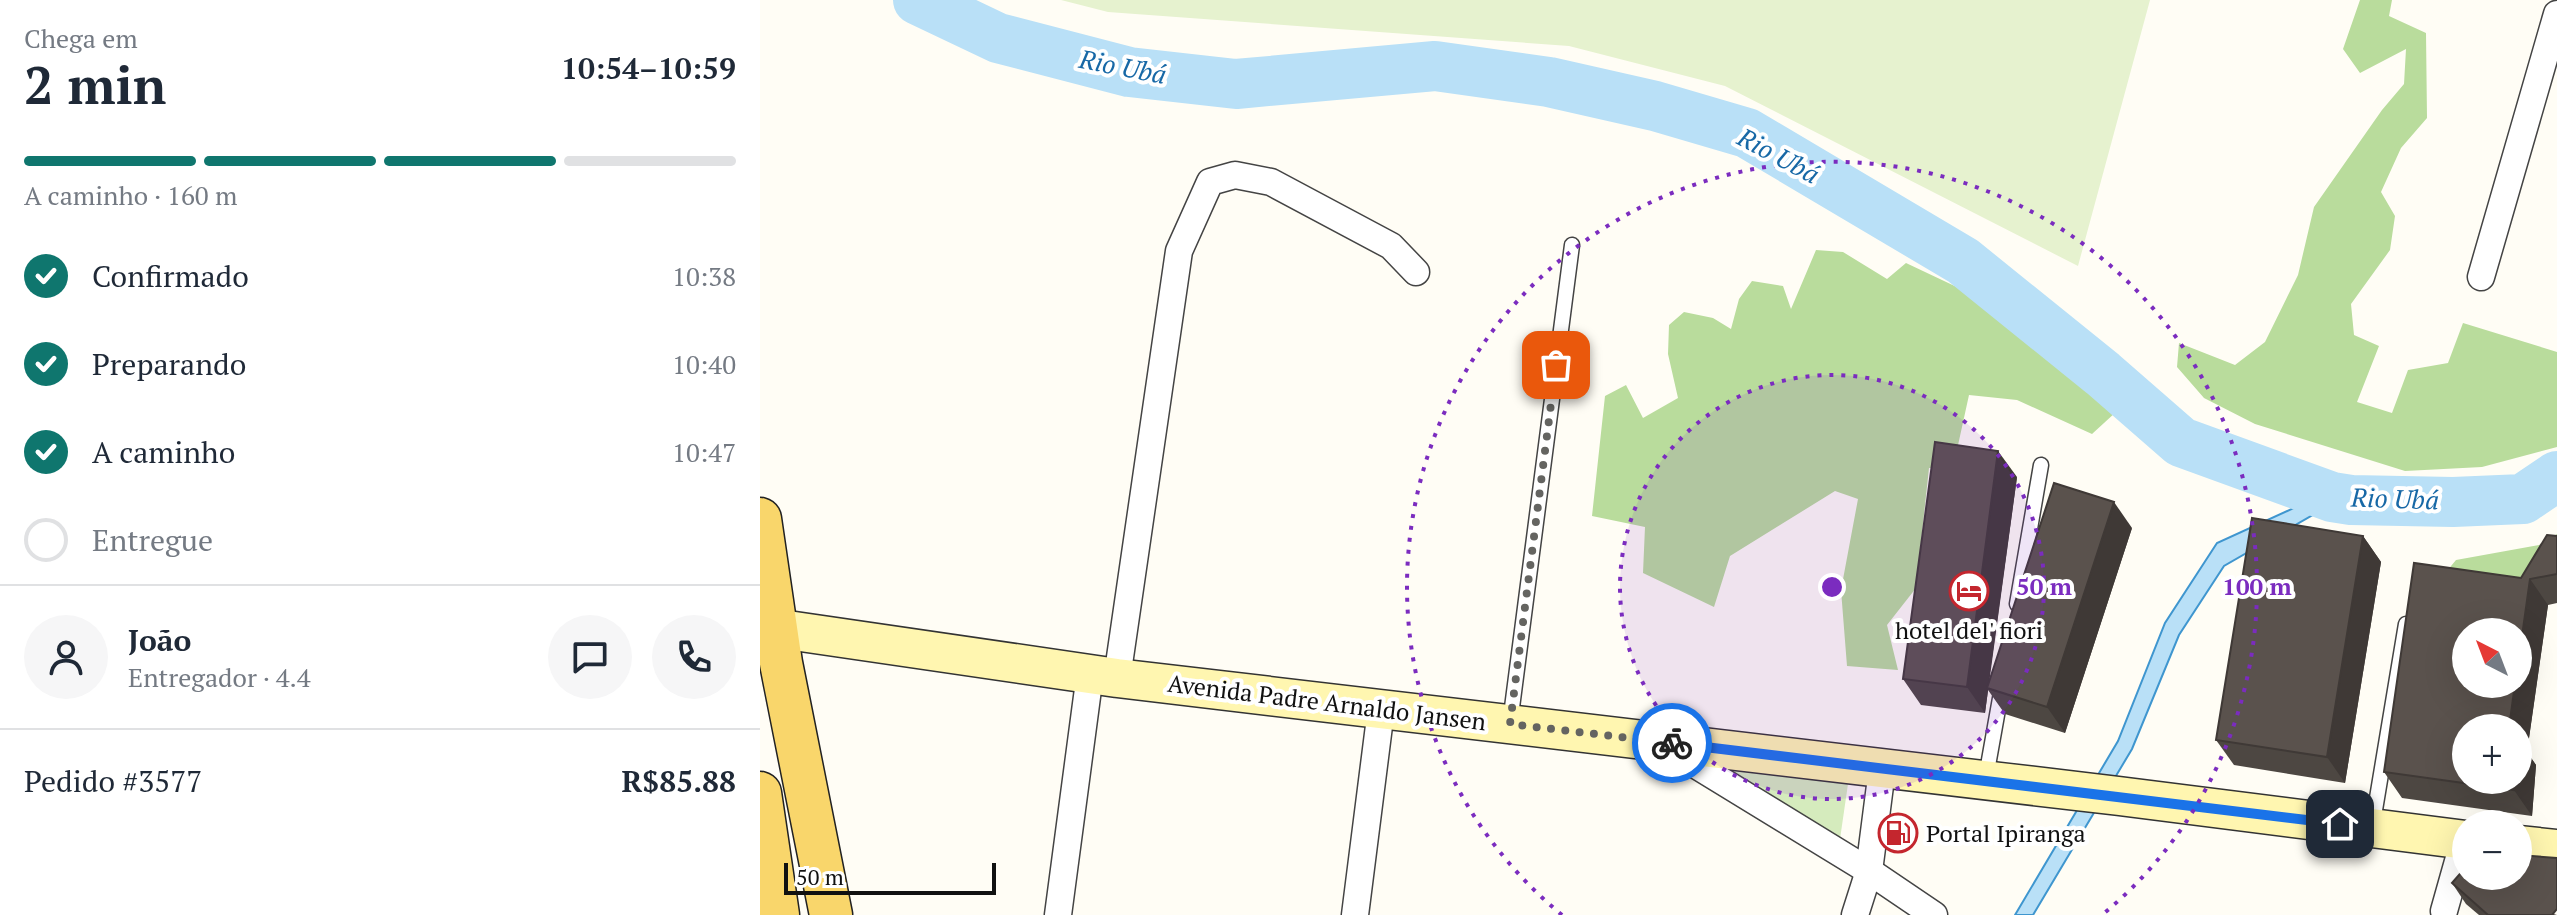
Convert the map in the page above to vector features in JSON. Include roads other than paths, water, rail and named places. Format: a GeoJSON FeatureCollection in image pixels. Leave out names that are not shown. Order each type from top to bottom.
{"type":"FeatureCollection","features":[{"type":"Feature","properties":{"kind":"main road"},"geometry":{"type":"LineString","coordinates":[[760,519],[768,627],[831,915]]}},
{"type":"Feature","properties":{"kind":"main road","name":"Avenida Padre Arnaldo Jansen"},"geometry":{"type":"LineString","coordinates":[[768,627],[1103,676],[2452,838]]}},
{"type":"Feature","properties":{"kind":"main road"},"geometry":{"type":"LineString","coordinates":[[760,793],[778,915]]}},
{"type":"Feature","properties":{"kind":"main road"},"geometry":{"type":"LineString","coordinates":[[2532,846],[2557,849]]}},
{"type":"Feature","properties":{"kind":"street"},"geometry":{"type":"LineString","coordinates":[[2481,277],[2551,58],[2557,14]]}},
{"type":"Feature","properties":{"kind":"street"},"geometry":{"type":"LineString","coordinates":[[1058,915],[1179,251],[1210,182],[1235,175],[1271,182],[1391,246],[1416,272]]}},
{"type":"Feature","properties":{"kind":"street"},"geometry":{"type":"LineString","coordinates":[[1355,915],[1381,710]]}},
{"type":"Feature","properties":{"kind":"street"},"geometry":{"type":"LineString","coordinates":[[1658,742],[1869,871],[1934,915]]}},
{"type":"Feature","properties":{"kind":"street"},"geometry":{"type":"LineString","coordinates":[[1855,915],[1869,871],[1882,770]]}},
{"type":"Feature","properties":{"kind":"street"},"geometry":{"type":"LineString","coordinates":[[2444,914],[2452,886]]}},
{"type":"Feature","properties":{"kind":"lane"},"geometry":{"type":"LineString","coordinates":[[1510,724],[1572,245]]}},
{"type":"Feature","properties":{"kind":"lane"},"geometry":{"type":"LineString","coordinates":[[2015,615],[2041,465]]}},
{"type":"Feature","properties":{"kind":"lane"},"geometry":{"type":"LineString","coordinates":[[2372,828],[2408,609]]}},
{"type":"Feature","properties":{"kind":"lane"},"geometry":{"type":"LineString","coordinates":[[1985,782],[2004,676]]}},
{"type":"Feature","properties":{"kind":"water"},"geometry":{"type":"Polygon","coordinates":[[[2307,502],[2323,509],[2224,566],[2179,635],[2132,749],[2033,915],[2015,915],[2118,741],[2165,623],[2217,543],[2307,502]]]}},
{"type":"Feature","properties":{"kind":"waterway","name":"Rio Ubá"},"geometry":{"type":"LineString","coordinates":[[918,0],[998,38],[1129,72],[1236,84],[1435,66],[1549,82],[1655,106],[1747,133],[1963,261],[2103,374],[2181,442],[2332,497],[2351,500],[2453,502],[2523,499],[2557,476]]}},
{"type":"Feature","properties":{"kind":"place","name":"hotel del' fiori"},"geometry":{"type":"Point","coordinates":[1969,591]}},
{"type":"Feature","properties":{"kind":"place","name":"Portal Ipiranga"},"geometry":{"type":"Point","coordinates":[1898,833]}}]}
